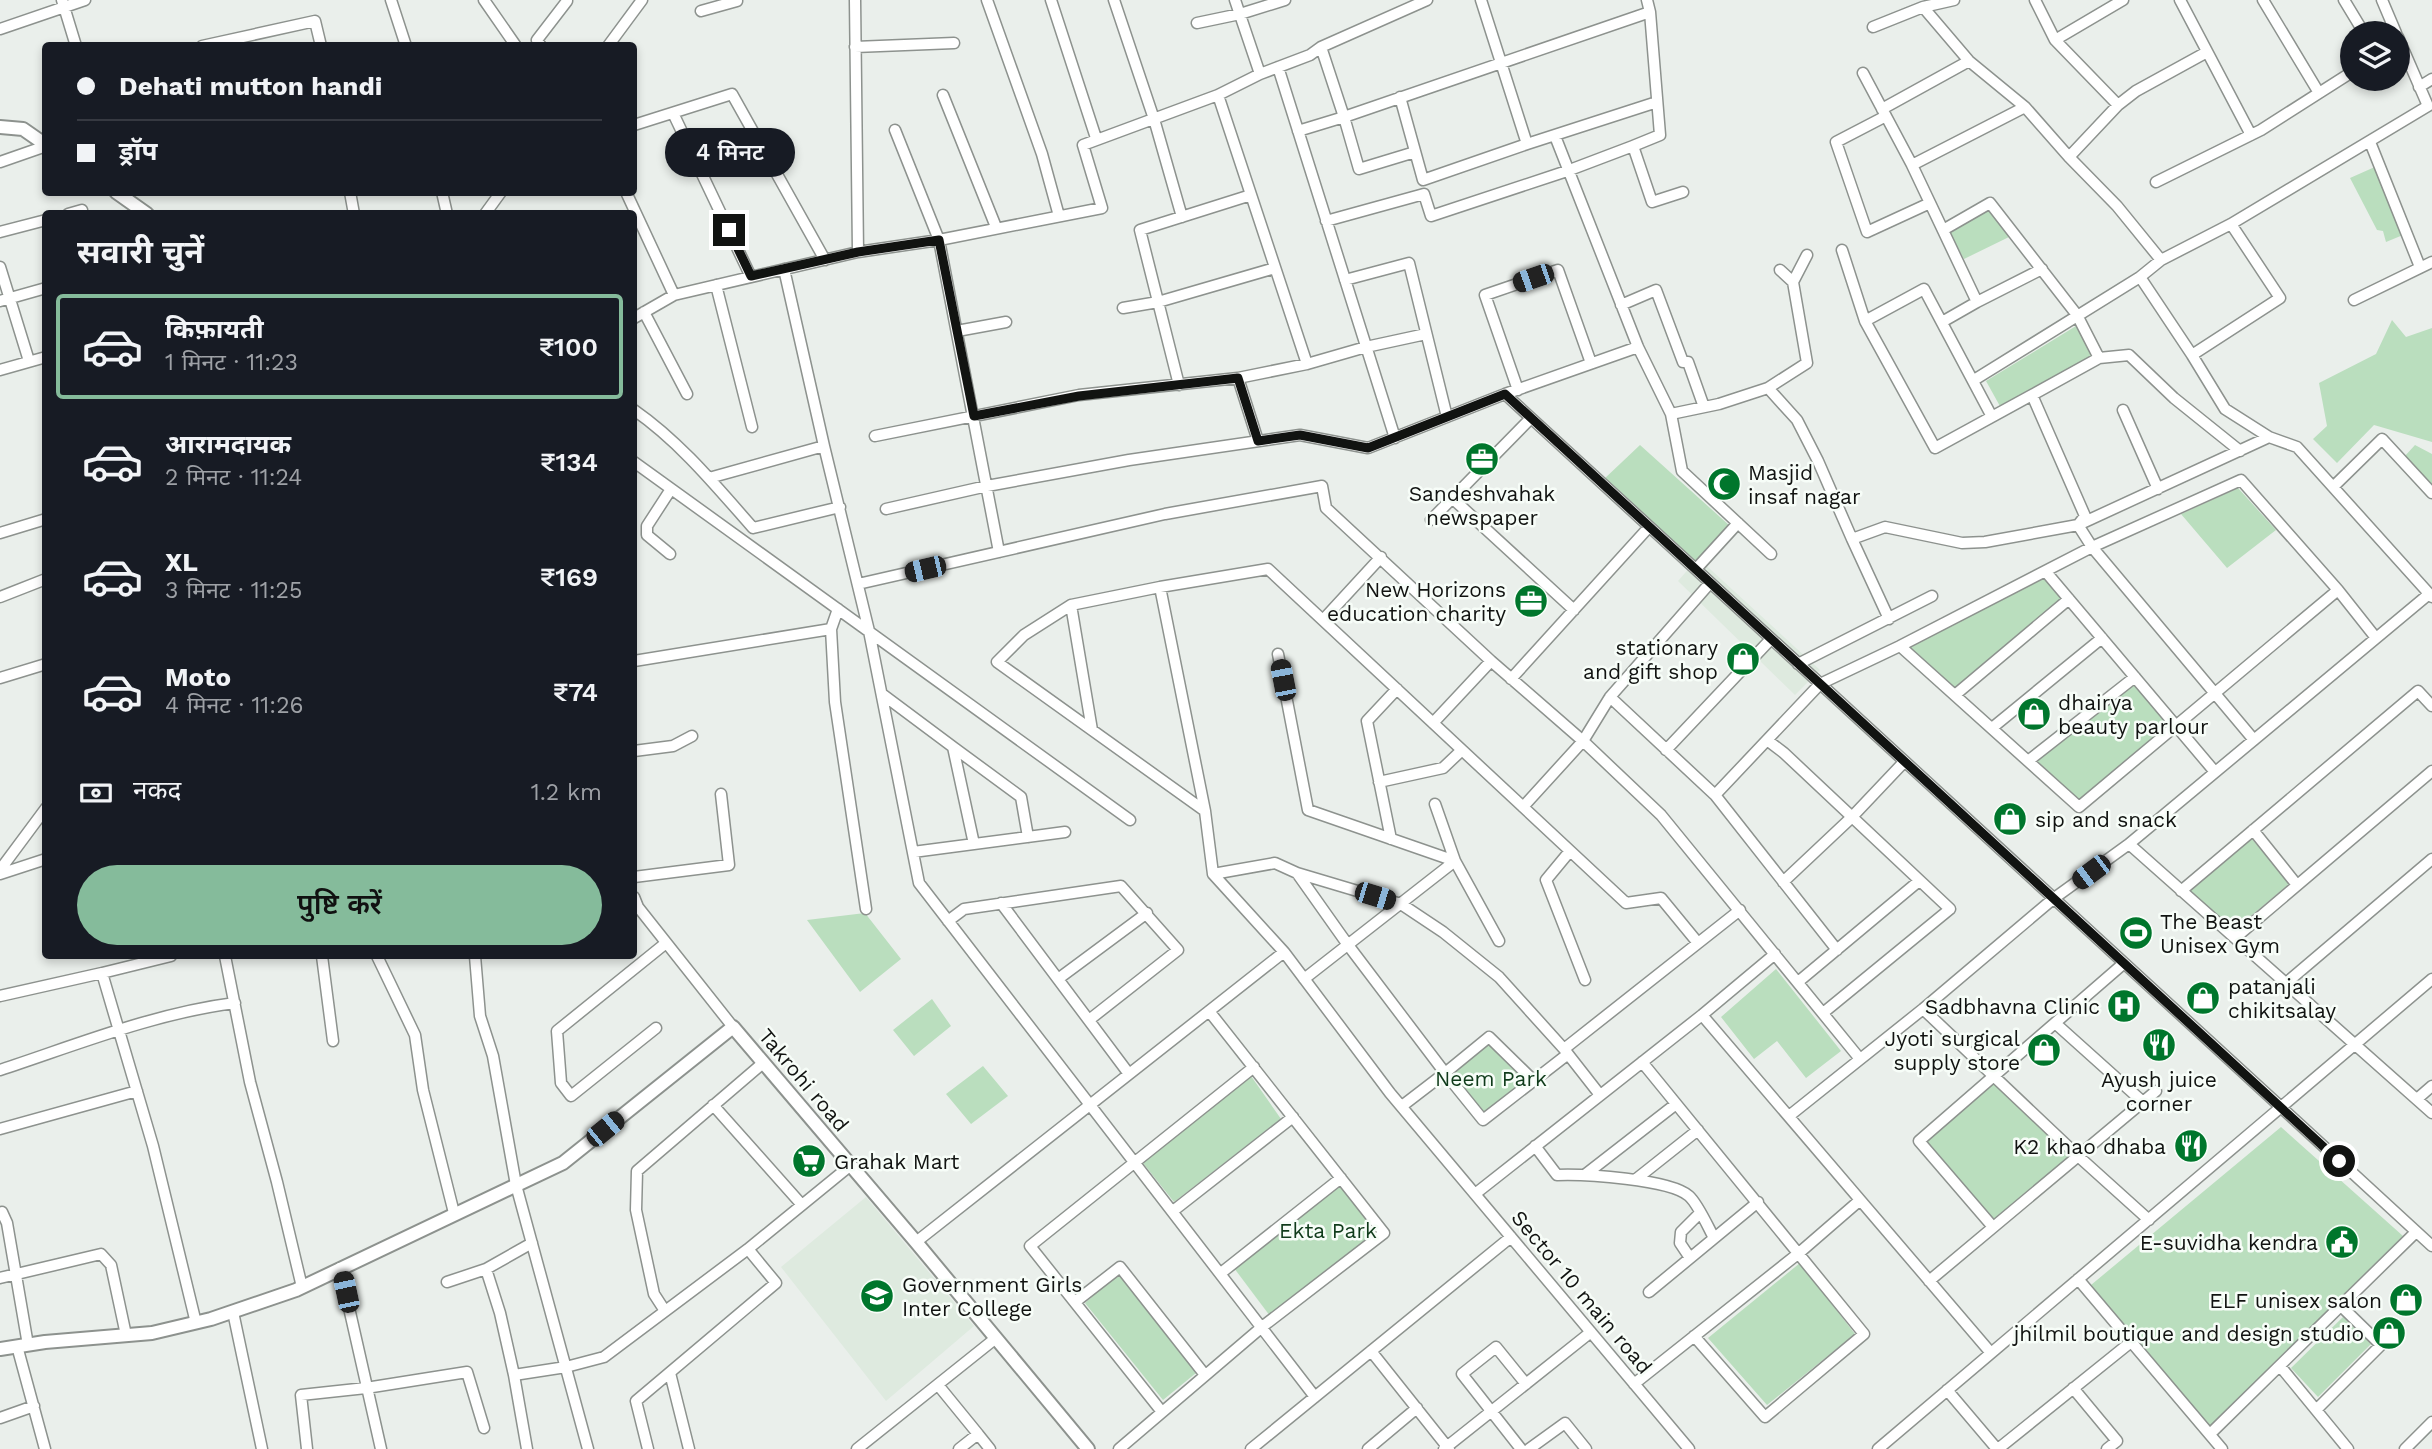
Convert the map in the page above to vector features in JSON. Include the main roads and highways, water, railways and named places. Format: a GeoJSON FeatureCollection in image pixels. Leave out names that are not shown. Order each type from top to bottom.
{"type":"FeatureCollection","features":[{"type":"Feature","properties":{"kind":"place","name":"Sandeshvahak newspaper"},"geometry":{"type":"Point","coordinates":[1482,459]}},
{"type":"Feature","properties":{"kind":"place","name":"Masjid insaf nagar"},"geometry":{"type":"Point","coordinates":[1724,484]}},
{"type":"Feature","properties":{"kind":"place","name":"New Horizons education charity"},"geometry":{"type":"Point","coordinates":[1531,601]}},
{"type":"Feature","properties":{"kind":"place","name":"stationary and gift shop"},"geometry":{"type":"Point","coordinates":[1743,659]}},
{"type":"Feature","properties":{"kind":"place","name":"dhairya beauty parlour"},"geometry":{"type":"Point","coordinates":[2034,714]}},
{"type":"Feature","properties":{"kind":"place","name":"sip and snack"},"geometry":{"type":"Point","coordinates":[2010,819]}},
{"type":"Feature","properties":{"kind":"place","name":"The Beast Unisex Gym"},"geometry":{"type":"Point","coordinates":[2136,933]}},
{"type":"Feature","properties":{"kind":"place","name":"patanjali chikitsalay"},"geometry":{"type":"Point","coordinates":[2203,998]}},
{"type":"Feature","properties":{"kind":"place","name":"Sadbhavna Clinic"},"geometry":{"type":"Point","coordinates":[2124,1006]}},
{"type":"Feature","properties":{"kind":"place","name":"Ayush juice corner"},"geometry":{"type":"Point","coordinates":[2159,1045]}},
{"type":"Feature","properties":{"kind":"place","name":"Jyoti surgical supply store"},"geometry":{"type":"Point","coordinates":[2044,1050]}},
{"type":"Feature","properties":{"kind":"place","name":"K2 khao dhaba"},"geometry":{"type":"Point","coordinates":[2191,1146]}},
{"type":"Feature","properties":{"kind":"place","name":"Grahak Mart"},"geometry":{"type":"Point","coordinates":[809,1161]}},
{"type":"Feature","properties":{"kind":"place","name":"E-suvidha kendra"},"geometry":{"type":"Point","coordinates":[2342,1242]}},
{"type":"Feature","properties":{"kind":"place","name":"Government Girls Inter College"},"geometry":{"type":"Point","coordinates":[877,1296]}},
{"type":"Feature","properties":{"kind":"place","name":"ELF unisex salon"},"geometry":{"type":"Point","coordinates":[2406,1300]}},
{"type":"Feature","properties":{"kind":"place","name":"jhilmil boutique and design studio"},"geometry":{"type":"Point","coordinates":[2389,1333]}},
{"type":"Feature","properties":{"kind":"park label","name":"Neem Park"},"geometry":{"type":"Point","coordinates":[1491,1078]}},
{"type":"Feature","properties":{"kind":"park label","name":"Ekta Park"},"geometry":{"type":"Point","coordinates":[1328,1230]}}]}
